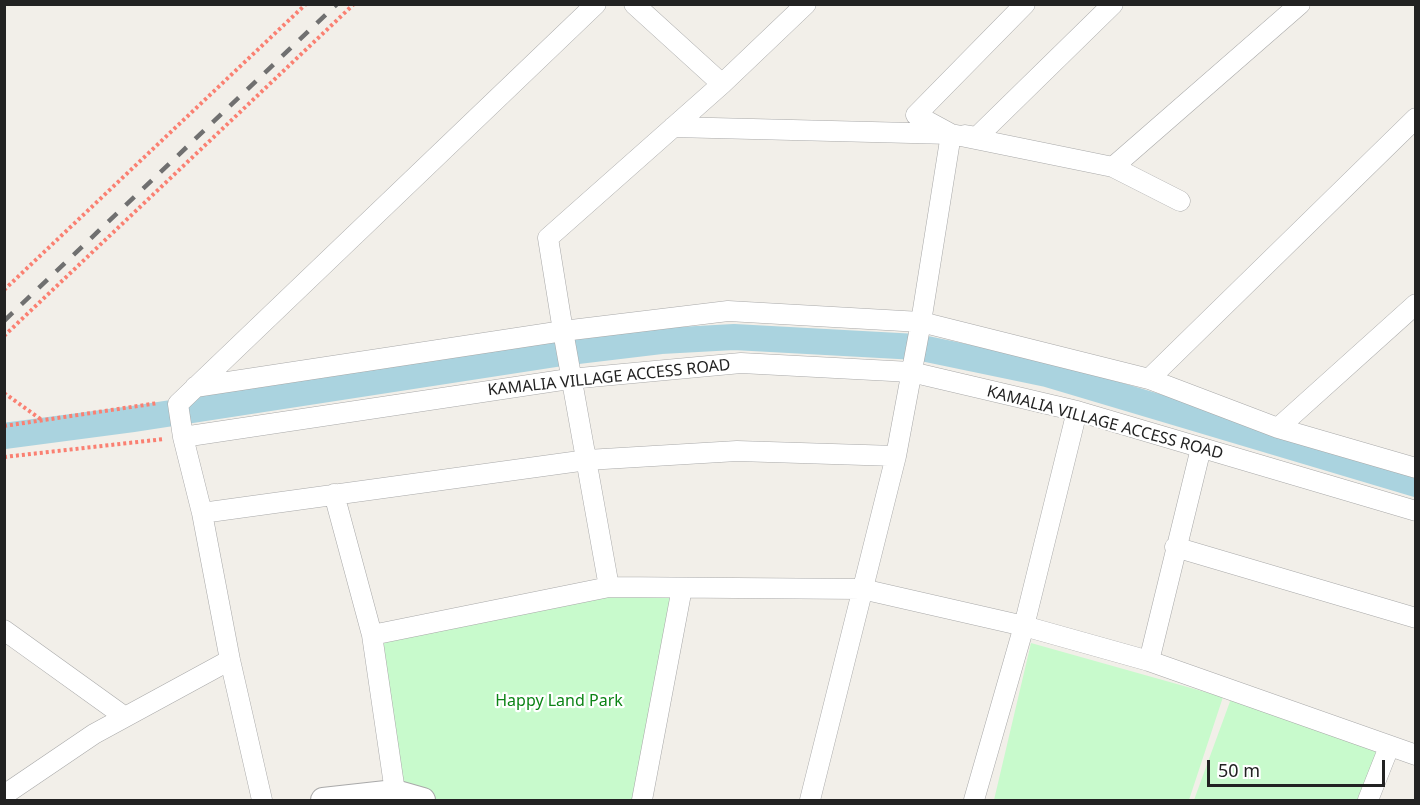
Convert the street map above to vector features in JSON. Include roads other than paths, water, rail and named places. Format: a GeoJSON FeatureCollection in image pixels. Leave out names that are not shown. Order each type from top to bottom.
{"type":"FeatureCollection","features":[{"type":"Feature","properties":{"kind":"street"},"geometry":{"type":"LineString","coordinates":[[262,801],[230,660],[202,513],[182,432],[185,397],[596,4]]}},
{"type":"Feature","properties":{"kind":"street"},"geometry":{"type":"LineString","coordinates":[[634,4],[722,84]]}},
{"type":"Feature","properties":{"kind":"street"},"geometry":{"type":"LineString","coordinates":[[609,587],[587,459],[569,379],[549,238],[722,84],[806,4]]}},
{"type":"Feature","properties":{"kind":"street"},"geometry":{"type":"LineString","coordinates":[[1025,4],[916,115],[951,134],[1113,167],[1180,201]]}},
{"type":"Feature","properties":{"kind":"street"},"geometry":{"type":"LineString","coordinates":[[673,128],[951,134],[977,137],[1113,4]]}},
{"type":"Feature","properties":{"kind":"street"},"geometry":{"type":"LineString","coordinates":[[1113,167],[1300,4]]}},
{"type":"Feature","properties":{"kind":"street"},"geometry":{"type":"LineString","coordinates":[[1149,379],[1415,118]]}},
{"type":"Feature","properties":{"kind":"street"},"geometry":{"type":"LineString","coordinates":[[810,801],[896,456],[921,322],[951,134]]}},
{"type":"Feature","properties":{"kind":"street"},"geometry":{"type":"LineString","coordinates":[[1278,428],[1416,304]]}},
{"type":"Feature","properties":{"kind":"street"},"geometry":{"type":"LineString","coordinates":[[185,397],[563,331],[728,311],[921,322],[1149,379],[1278,428],[1416,468]]}},
{"type":"Feature","properties":{"kind":"street","name":"KAMALIA VILLAGE ACCESS ROAD"},"geometry":{"type":"LineString","coordinates":[[182,432],[569,379],[741,363],[911,372],[1077,411],[1416,511]]}},
{"type":"Feature","properties":{"kind":"street"},"geometry":{"type":"LineString","coordinates":[[974,801],[1024,626],[1077,411]]}},
{"type":"Feature","properties":{"kind":"street"},"geometry":{"type":"LineString","coordinates":[[1149,661],[1201,448]]}},
{"type":"Feature","properties":{"kind":"street"},"geometry":{"type":"LineString","coordinates":[[202,513],[587,459],[737,451],[896,456]]}},
{"type":"Feature","properties":{"kind":"street"},"geometry":{"type":"LineString","coordinates":[[334,494],[372,635],[395,792]]}},
{"type":"Feature","properties":{"kind":"street"},"geometry":{"type":"LineString","coordinates":[[1175,547],[1416,618]]}},
{"type":"Feature","properties":{"kind":"street"},"geometry":{"type":"LineString","coordinates":[[372,635],[609,587],[862,590],[1024,626],[1149,661],[1416,755]]}},
{"type":"Feature","properties":{"kind":"street"},"geometry":{"type":"LineString","coordinates":[[642,801],[682,588]]}},
{"type":"Feature","properties":{"kind":"street"},"geometry":{"type":"LineString","coordinates":[[4,630],[125,717]]}},
{"type":"Feature","properties":{"kind":"street"},"geometry":{"type":"LineString","coordinates":[[4,795],[94,734],[230,660]]}},
{"type":"Feature","properties":{"kind":"street"},"geometry":{"type":"LineString","coordinates":[[1368,801],[1389,747]]}},
{"type":"Feature","properties":{"kind":"street"},"geometry":{"type":"LineString","coordinates":[[322,801],[395,792],[423,801]]}},
{"type":"Feature","properties":{"kind":"waterway"},"geometry":{"type":"LineString","coordinates":[[4,436],[133,419],[569,352],[661,341],[734,337],[917,347],[1047,374],[1416,484]]}},
{"type":"Feature","properties":{"kind":"railway"},"geometry":{"type":"LineString","coordinates":[[4,321],[337,4]]}},
{"type":"Feature","properties":{"kind":"park label","name":"Happy Land Park"},"geometry":{"type":"Point","coordinates":[559,701]}}]}
